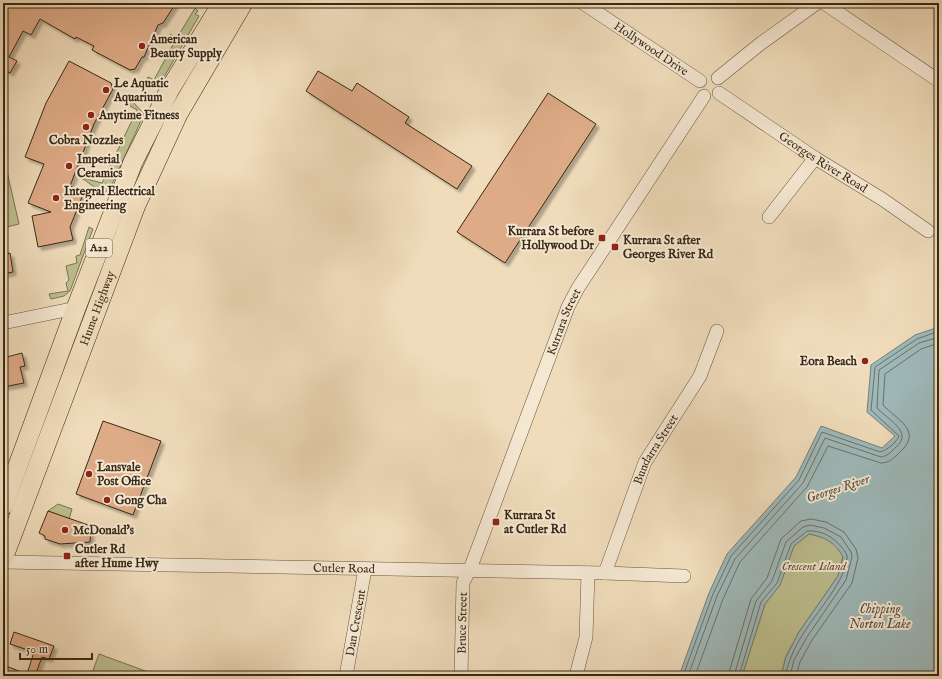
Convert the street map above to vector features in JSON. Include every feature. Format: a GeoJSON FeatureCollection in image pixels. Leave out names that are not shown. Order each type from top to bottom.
{"type":"FeatureCollection","features":[{"type":"Feature","properties":{"kind":"highway","name":"Hume Highway"},"geometry":{"type":"LineString","coordinates":[[3,506],[121,191],[146,136],[180,71],[222,3]]}},
{"type":"Feature","properties":{"kind":"highway","name":"Hume Highway"},"geometry":{"type":"LineString","coordinates":[[3,559],[136,205],[178,114],[243,3]]}},
{"type":"Feature","properties":{"kind":"street","name":"Hollywood Drive"},"geometry":{"type":"LineString","coordinates":[[584,3],[700,80]]}},
{"type":"Feature","properties":{"kind":"street"},"geometry":{"type":"LineString","coordinates":[[718,78],[760,44],[817,3]]}},
{"type":"Feature","properties":{"kind":"street"},"geometry":{"type":"LineString","coordinates":[[824,3],[939,81]]}},
{"type":"Feature","properties":{"kind":"street"},"geometry":{"type":"LineString","coordinates":[[708,75],[718,78],[721,84],[719,93],[714,97],[704,96],[698,88],[700,80],[708,75]]}},
{"type":"Feature","properties":{"kind":"street","name":"Georges River Road"},"geometry":{"type":"LineString","coordinates":[[719,93],[815,158],[882,199],[928,231]]}},
{"type":"Feature","properties":{"kind":"street","name":"Kurrara Street"},"geometry":{"type":"LineString","coordinates":[[468,571],[573,297],[704,96]]}},
{"type":"Feature","properties":{"kind":"street"},"geometry":{"type":"LineString","coordinates":[[769,217],[815,158]]}},
{"type":"Feature","properties":{"kind":"street"},"geometry":{"type":"LineString","coordinates":[[3,323],[76,308]]}},
{"type":"Feature","properties":{"kind":"street","name":"Bundarra Street"},"geometry":{"type":"LineString","coordinates":[[605,573],[645,462],[700,376],[717,331]]}},
{"type":"Feature","properties":{"kind":"street","name":"Cutler Road"},"geometry":{"type":"LineString","coordinates":[[3,562],[605,573],[684,576]]}},
{"type":"Feature","properties":{"kind":"street","name":"Dan Crescent"},"geometry":{"type":"LineString","coordinates":[[346,676],[365,569]]}},
{"type":"Feature","properties":{"kind":"street","name":"Bruce Street"},"geometry":{"type":"LineString","coordinates":[[461,676],[463,582],[468,571]]}},
{"type":"Feature","properties":{"kind":"street"},"geometry":{"type":"LineString","coordinates":[[576,676],[586,637],[588,573]]}},
{"type":"Feature","properties":{"kind":"green space"},"geometry":{"type":"Polygon","coordinates":[[[195,8],[198,11],[195,14],[199,16],[160,84],[147,80],[148,77],[154,80],[176,39],[170,34],[177,38],[195,8]]]}},
{"type":"Feature","properties":{"kind":"green space"},"geometry":{"type":"Polygon","coordinates":[[[130,102],[133,102],[144,114],[109,191],[103,193],[79,177],[102,183],[137,110],[130,106],[130,102]]]}},
{"type":"Feature","properties":{"kind":"green space"},"geometry":{"type":"Polygon","coordinates":[[[3,154],[19,224],[3,228],[3,154]]]}},
{"type":"Feature","properties":{"kind":"green space"},"geometry":{"type":"Polygon","coordinates":[[[89,227],[93,229],[70,291],[64,296],[51,299],[49,294],[68,291],[66,283],[69,280],[66,266],[77,263],[76,256],[80,255],[89,227]]]}},
{"type":"Feature","properties":{"kind":"green space"},"geometry":{"type":"Polygon","coordinates":[[[58,504],[72,509],[69,519],[48,511],[58,504]]]}},
{"type":"Feature","properties":{"kind":"green space","name":"Crescent Island"},"geometry":{"type":"Polygon","coordinates":[[[809,534],[829,541],[843,556],[838,576],[799,632],[786,656],[781,676],[742,676],[765,604],[780,585],[794,546],[809,534]]]}},
{"type":"Feature","properties":{"kind":"green space"},"geometry":{"type":"Polygon","coordinates":[[[99,654],[159,676],[91,676],[99,654]]]}},
{"type":"Feature","properties":{"kind":"water","name":"Chipping Norton Lake"},"geometry":{"type":"Polygon","coordinates":[[[939,327],[939,676],[781,676],[786,657],[799,632],[838,576],[843,557],[837,548],[829,541],[809,534],[794,546],[780,585],[765,604],[742,676],[679,676],[709,593],[727,554],[796,477],[821,426],[882,448],[895,436],[867,412],[871,365],[915,335],[939,327]]]}},
{"type":"Feature","properties":{"kind":"building"},"geometry":{"type":"Polygon","coordinates":[[[3,3],[176,3],[163,23],[158,25],[144,57],[142,57],[135,69],[130,70],[92,50],[94,46],[76,37],[75,39],[40,19],[31,35],[23,31],[9,57],[17,61],[10,73],[3,69],[3,3]]]}},
{"type":"Feature","properties":{"kind":"building"},"geometry":{"type":"Polygon","coordinates":[[[69,61],[111,83],[113,89],[94,124],[70,186],[84,192],[70,227],[73,240],[38,247],[32,216],[51,212],[28,203],[44,164],[25,157],[46,103],[69,61]]]}},
{"type":"Feature","properties":{"kind":"building"},"geometry":{"type":"Polygon","coordinates":[[[318,71],[352,91],[357,83],[409,117],[405,123],[472,166],[457,189],[306,91],[318,71]]]}},
{"type":"Feature","properties":{"kind":"building"},"geometry":{"type":"Polygon","coordinates":[[[548,93],[596,124],[505,263],[457,232],[548,93]]]}},
{"type":"Feature","properties":{"kind":"building"},"geometry":{"type":"Polygon","coordinates":[[[10,253],[13,272],[3,274],[3,255],[10,253]]]}},
{"type":"Feature","properties":{"kind":"building"},"geometry":{"type":"Polygon","coordinates":[[[22,353],[25,366],[20,367],[24,383],[3,387],[3,358],[22,353]]]}},
{"type":"Feature","properties":{"kind":"building"},"geometry":{"type":"Polygon","coordinates":[[[103,421],[161,441],[133,515],[76,494],[103,421]]]}},
{"type":"Feature","properties":{"kind":"building","name":"McDonald's"},"geometry":{"type":"Polygon","coordinates":[[[48,511],[91,526],[90,542],[60,544],[45,539],[45,536],[39,533],[48,511]]]}},
{"type":"Feature","properties":{"kind":"building"},"geometry":{"type":"Polygon","coordinates":[[[14,632],[54,646],[49,659],[42,657],[35,676],[3,676],[3,665],[27,674],[34,652],[10,644],[14,632]]]}},
{"type":"Feature","properties":{"kind":"place","name":"American Beauty Supply"},"geometry":{"type":"Point","coordinates":[142,46]}},
{"type":"Feature","properties":{"kind":"place","name":"Le Aquatic Aquarium"},"geometry":{"type":"Point","coordinates":[106,90]}},
{"type":"Feature","properties":{"kind":"place","name":"Anytime Fitness"},"geometry":{"type":"Point","coordinates":[91,115]}},
{"type":"Feature","properties":{"kind":"place","name":"Cobra Nozzles"},"geometry":{"type":"Point","coordinates":[86,127]}},
{"type":"Feature","properties":{"kind":"place","name":"Imperial Ceramics"},"geometry":{"type":"Point","coordinates":[69,166]}},
{"type":"Feature","properties":{"kind":"place","name":"Integral Electrical Engineering"},"geometry":{"type":"Point","coordinates":[56,198]}},
{"type":"Feature","properties":{"kind":"place","name":"Kurrara St before Hollywood Dr"},"geometry":{"type":"Point","coordinates":[602,238]}},
{"type":"Feature","properties":{"kind":"place","name":"Kurrara St after Georges River Rd"},"geometry":{"type":"Point","coordinates":[615,247]}},
{"type":"Feature","properties":{"kind":"place","name":"Eora Beach"},"geometry":{"type":"Point","coordinates":[865,361]}},
{"type":"Feature","properties":{"kind":"place","name":"Lansvale Post Office"},"geometry":{"type":"Point","coordinates":[89,474]}},
{"type":"Feature","properties":{"kind":"place","name":"Gong Cha"},"geometry":{"type":"Point","coordinates":[107,500]}},
{"type":"Feature","properties":{"kind":"place","name":"Kurrara St at Cutler Rd"},"geometry":{"type":"Point","coordinates":[496,522]}},
{"type":"Feature","properties":{"kind":"place","name":"McDonald's"},"geometry":{"type":"Point","coordinates":[65,530]}},
{"type":"Feature","properties":{"kind":"place","name":"Cutler Rd after Hume Hwy"},"geometry":{"type":"Point","coordinates":[67,556]}},
{"type":"Feature","properties":{"kind":"water label","name":"Georges River"},"geometry":{"type":"Point","coordinates":[838,489]}}]}
